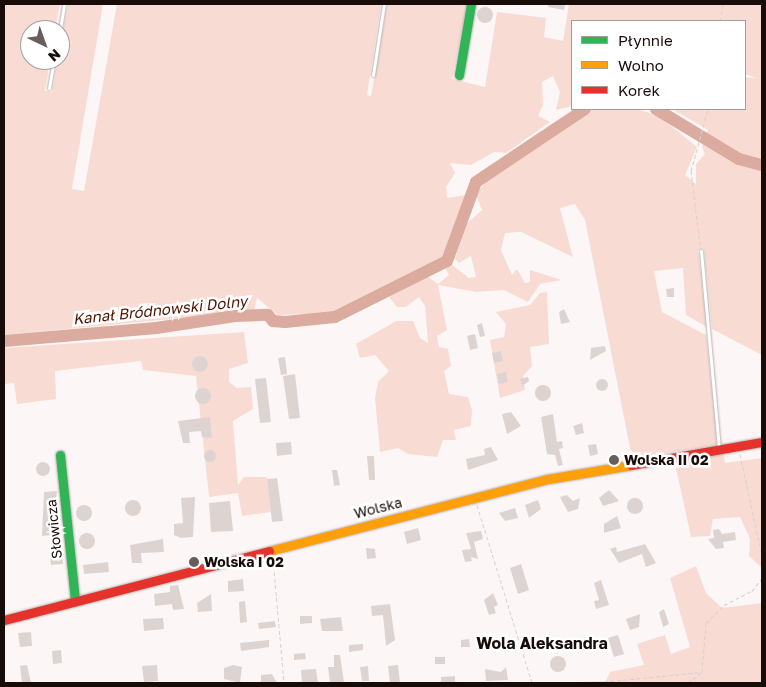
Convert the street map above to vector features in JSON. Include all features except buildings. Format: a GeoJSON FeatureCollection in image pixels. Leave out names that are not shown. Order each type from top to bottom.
{"type":"FeatureCollection","features":[{"type":"Feature","properties":{"kind":"street"},"geometry":{"type":"LineString","coordinates":[[459,75],[470,4]]}},
{"type":"Feature","properties":{"kind":"street","name":"Wolska"},"geometry":{"type":"LineString","coordinates":[[4,620],[272,549],[614,465],[762,442]]}},
{"type":"Feature","properties":{"kind":"street","name":"Słowicza"},"geometry":{"type":"LineString","coordinates":[[60,455],[75,600]]}},
{"type":"Feature","properties":{"kind":"lane"},"geometry":{"type":"LineString","coordinates":[[62,20],[64,4]]}},
{"type":"Feature","properties":{"kind":"lane"},"geometry":{"type":"LineString","coordinates":[[373,76],[384,4]]}},
{"type":"Feature","properties":{"kind":"lane"},"geometry":{"type":"LineString","coordinates":[[49,88],[52,70]]}},
{"type":"Feature","properties":{"kind":"lane"},"geometry":{"type":"LineString","coordinates":[[701,252],[720,448]]}},
{"type":"Feature","properties":{"kind":"path"},"geometry":{"type":"LineString","coordinates":[[720,20],[723,4]]}},
{"type":"Feature","properties":{"kind":"path"},"geometry":{"type":"LineString","coordinates":[[701,252],[691,171],[703,137],[708,110]]}},
{"type":"Feature","properties":{"kind":"path"},"geometry":{"type":"LineString","coordinates":[[738,446],[762,556]]}},
{"type":"Feature","properties":{"kind":"path"},"geometry":{"type":"LineString","coordinates":[[475,498],[532,683]]}},
{"type":"Feature","properties":{"kind":"path"},"geometry":{"type":"LineString","coordinates":[[272,549],[284,683]]}},
{"type":"Feature","properties":{"kind":"path"},"geometry":{"type":"LineString","coordinates":[[688,683],[702,672],[706,623],[724,605],[752,591],[762,578]]}},
{"type":"Feature","properties":{"kind":"path"},"geometry":{"type":"LineString","coordinates":[[591,683],[702,672]]}},
{"type":"Feature","properties":{"kind":"shaded area"},"geometry":{"type":"Polygon","coordinates":[[[4,4],[60,4],[57,20],[20,20],[20,70],[48,70],[45,91],[52,92],[56,70],[70,70],[70,20],[65,20],[68,4],[103,4],[72,189],[84,191],[117,4],[381,4],[367,95],[371,96],[387,4],[467,4],[452,79],[485,87],[497,12],[546,18],[544,37],[563,41],[569,4],[762,4],[762,355],[712,329],[704,249],[698,250],[707,327],[686,315],[683,268],[654,271],[662,312],[706,335],[718,445],[632,458],[585,220],[575,204],[560,208],[573,257],[521,232],[505,233],[501,250],[512,275],[517,269],[525,283],[530,282],[530,270],[562,280],[540,284],[528,302],[504,290],[476,292],[438,285],[447,330],[437,336],[439,347],[448,349],[451,366],[444,371],[449,394],[468,397],[472,410],[471,426],[454,430],[456,440],[443,440],[437,457],[408,454],[398,448],[380,452],[375,398],[378,382],[389,371],[375,355],[360,358],[356,344],[396,321],[413,321],[420,338],[428,343],[425,306],[419,297],[406,307],[397,307],[389,297],[427,276],[438,284],[449,275],[445,268],[451,264],[469,278],[476,277],[471,256],[459,263],[455,259],[465,225],[482,210],[476,195],[485,182],[555,135],[577,110],[640,110],[659,116],[697,147],[685,175],[696,184],[696,164],[705,154],[702,147],[708,130],[674,110],[746,110],[746,77],[756,78],[746,74],[746,20],[571,20],[571,106],[556,110],[560,92],[553,76],[542,82],[543,105],[538,116],[550,122],[506,153],[494,152],[471,165],[450,163],[455,173],[446,187],[447,198],[466,195],[443,258],[336,313],[278,315],[257,298],[254,311],[4,335],[4,4]]]}},
{"type":"Feature","properties":{"kind":"shaded area"},"geometry":{"type":"Polygon","coordinates":[[[547,292],[549,344],[530,347],[532,366],[523,376],[525,390],[500,398],[490,340],[504,337],[506,324],[496,312],[530,305],[540,293],[547,292]]]}},
{"type":"Feature","properties":{"kind":"shaded area"},"geometry":{"type":"Polygon","coordinates":[[[244,332],[248,363],[229,369],[229,382],[237,388],[251,387],[253,409],[233,421],[238,485],[244,477],[267,477],[271,512],[242,516],[238,493],[209,497],[196,376],[143,370],[141,361],[55,371],[56,399],[17,404],[14,383],[4,384],[4,348],[244,332]]]}},
{"type":"Feature","properties":{"kind":"shaded area"},"geometry":{"type":"Polygon","coordinates":[[[723,453],[725,463],[762,458],[762,568],[749,556],[750,539],[740,517],[713,519],[710,536],[691,537],[674,459],[723,453]]]}},
{"type":"Feature","properties":{"kind":"shaded area"},"geometry":{"type":"Polygon","coordinates":[[[696,566],[706,593],[722,608],[762,603],[762,683],[550,683],[606,681],[610,672],[644,665],[637,644],[665,635],[671,654],[690,647],[670,578],[696,566]]]}},
{"type":"Feature","properties":{"kind":"waterway","name":"Kanał Bródnowski Dolny"},"geometry":{"type":"LineString","coordinates":[[4,341],[156,328],[235,316],[268,315],[273,321],[285,322],[335,317],[447,261],[476,182],[584,110]]}},
{"type":"Feature","properties":{"kind":"waterway","name":"Kanał Bródnowski Dolny"},"geometry":{"type":"LineString","coordinates":[[658,110],[739,159],[762,165]]}},
{"type":"Feature","properties":{"kind":"traffic: fast"},"geometry":{"type":"LineString","coordinates":[[459,75],[471,4]]}},
{"type":"Feature","properties":{"kind":"traffic: fast"},"geometry":{"type":"LineString","coordinates":[[60,455],[75,600]]}},
{"type":"Feature","properties":{"kind":"traffic: slow"},"geometry":{"type":"LineString","coordinates":[[269,551],[548,479],[631,465]]}},
{"type":"Feature","properties":{"kind":"traffic: jam"},"geometry":{"type":"LineString","coordinates":[[631,465],[762,442]]}},
{"type":"Feature","properties":{"kind":"traffic: jam"},"geometry":{"type":"LineString","coordinates":[[4,620],[269,551]]}},
{"type":"Feature","properties":{"kind":"place","name":"Wolska II 02"},"geometry":{"type":"Point","coordinates":[614,460]}},
{"type":"Feature","properties":{"kind":"place","name":"Wolska I 02"},"geometry":{"type":"Point","coordinates":[194,562]}},
{"type":"Feature","properties":{"kind":"district","name":"Wola Aleksandra"},"geometry":{"type":"Point","coordinates":[542,643]}}]}
